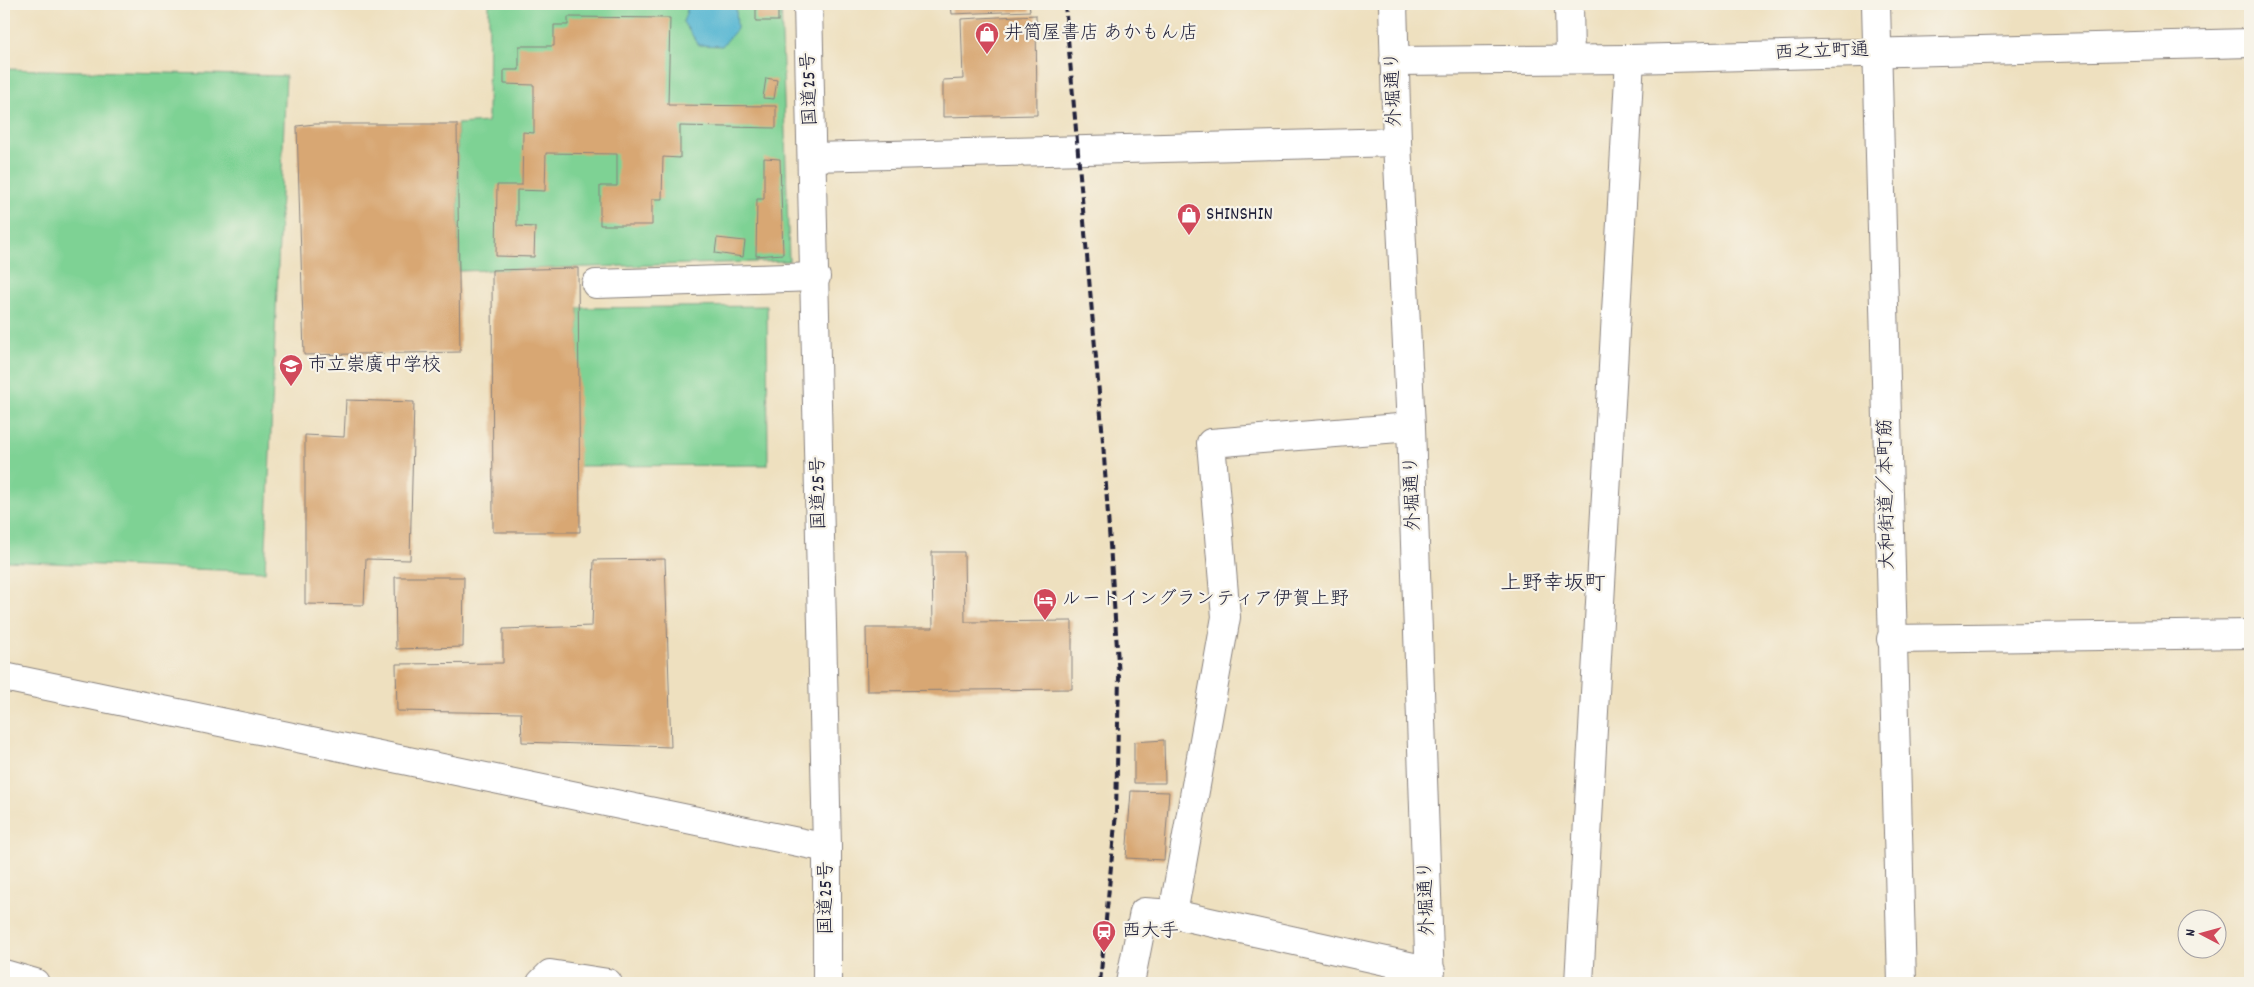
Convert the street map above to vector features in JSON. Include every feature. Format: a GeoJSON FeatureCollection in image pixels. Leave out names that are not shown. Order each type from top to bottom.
{"type":"FeatureCollection","features":[{"type":"Feature","properties":{"kind":"main road","name":"国道25号"},"geometry":{"type":"LineString","coordinates":[[808,4],[816,277],[827,848],[827,983]]}},
{"type":"Feature","properties":{"kind":"main road","name":"外堀通り"},"geometry":{"type":"LineString","coordinates":[[1393,4],[1397,142],[1411,427],[1430,977]]}},
{"type":"Feature","properties":{"kind":"main road"},"geometry":{"type":"LineString","coordinates":[[1570,4],[1570,59]]}},
{"type":"Feature","properties":{"kind":"main road","name":"大和街道／本町筋"},"geometry":{"type":"LineString","coordinates":[[1876,4],[1891,639],[1902,983]]}},
{"type":"Feature","properties":{"kind":"main road","name":"西之立町通"},"geometry":{"type":"LineString","coordinates":[[1394,61],[1630,59],[2250,43]]}},
{"type":"Feature","properties":{"kind":"main road"},"geometry":{"type":"LineString","coordinates":[[1579,983],[1630,59]]}},
{"type":"Feature","properties":{"kind":"main road"},"geometry":{"type":"LineString","coordinates":[[813,157],[1397,142]]}},
{"type":"Feature","properties":{"kind":"main road"},"geometry":{"type":"LineString","coordinates":[[596,284],[816,277]]}},
{"type":"Feature","properties":{"kind":"main road"},"geometry":{"type":"LineString","coordinates":[[1173,914],[1226,617],[1211,443],[1411,427]]}},
{"type":"Feature","properties":{"kind":"main road"},"geometry":{"type":"LineString","coordinates":[[1891,639],[2250,634]]}},
{"type":"Feature","properties":{"kind":"main road"},"geometry":{"type":"LineString","coordinates":[[10,679],[827,848]]}},
{"type":"Feature","properties":{"kind":"main road"},"geometry":{"type":"LineString","coordinates":[[1130,983],[1144,912],[1173,914],[1430,977]]}},
{"type":"Feature","properties":{"kind":"main road"},"geometry":{"type":"LineString","coordinates":[[4,974],[35,983]]}},
{"type":"Feature","properties":{"kind":"main road"},"geometry":{"type":"LineString","coordinates":[[541,983],[550,974],[608,983]]}},
{"type":"Feature","properties":{"kind":"green space"},"geometry":{"type":"Polygon","coordinates":[[[489,4],[781,4],[789,261],[459,271],[457,124],[488,122],[489,4]]]}},
{"type":"Feature","properties":{"kind":"green space"},"geometry":{"type":"Polygon","coordinates":[[[4,69],[286,76],[265,572],[4,561],[4,69]]]}},
{"type":"Feature","properties":{"kind":"green space"},"geometry":{"type":"Polygon","coordinates":[[[767,306],[768,465],[578,466],[578,308],[767,306]]]}},
{"type":"Feature","properties":{"kind":"water"},"geometry":{"type":"Polygon","coordinates":[[[689,4],[733,4],[736,7],[737,29],[722,46],[699,45],[683,22],[689,4]]]}},
{"type":"Feature","properties":{"kind":"building"},"geometry":{"type":"Polygon","coordinates":[[[756,4],[778,4],[778,21],[756,21],[756,4]]]}},
{"type":"Feature","properties":{"kind":"building"},"geometry":{"type":"Polygon","coordinates":[[[951,4],[1029,4],[1030,11],[952,14],[951,4]]]}},
{"type":"Feature","properties":{"kind":"building"},"geometry":{"type":"Polygon","coordinates":[[[1036,15],[1037,115],[943,117],[943,80],[963,79],[961,19],[1036,15]]]}},
{"type":"Feature","properties":{"kind":"building"},"geometry":{"type":"Polygon","coordinates":[[[568,17],[670,18],[668,105],[776,106],[776,128],[680,126],[680,158],[663,157],[662,199],[652,199],[652,225],[600,225],[600,186],[617,186],[617,154],[546,153],[545,191],[517,190],[517,226],[535,227],[534,257],[496,256],[497,185],[522,185],[523,132],[534,133],[534,85],[504,84],[504,70],[519,70],[519,46],[554,46],[554,25],[568,25],[568,17]]]}},
{"type":"Feature","properties":{"kind":"building"},"geometry":{"type":"Polygon","coordinates":[[[766,78],[777,80],[774,99],[763,98],[766,78]]]}},
{"type":"Feature","properties":{"kind":"building"},"geometry":{"type":"Polygon","coordinates":[[[315,124],[457,124],[460,352],[304,355],[297,126],[315,124]]]}},
{"type":"Feature","properties":{"kind":"building"},"geometry":{"type":"Polygon","coordinates":[[[764,158],[780,159],[783,254],[756,256],[757,199],[764,199],[764,158]]]}},
{"type":"Feature","properties":{"kind":"building"},"geometry":{"type":"Polygon","coordinates":[[[717,238],[745,241],[743,257],[715,253],[717,238]]]}},
{"type":"Feature","properties":{"kind":"building"},"geometry":{"type":"Polygon","coordinates":[[[578,268],[580,532],[493,532],[492,270],[578,268]]]}},
{"type":"Feature","properties":{"kind":"building"},"geometry":{"type":"Polygon","coordinates":[[[346,400],[414,402],[410,560],[366,559],[364,605],[305,604],[305,435],[344,437],[346,400]]]}},
{"type":"Feature","properties":{"kind":"building","name":"ルートイングランティア伊賀上野"},"geometry":{"type":"Polygon","coordinates":[[[932,552],[964,552],[965,622],[1072,621],[1072,689],[867,691],[866,628],[933,628],[932,552]]]}},
{"type":"Feature","properties":{"kind":"building"},"geometry":{"type":"Polygon","coordinates":[[[665,559],[671,747],[522,742],[521,713],[397,711],[396,664],[503,663],[503,629],[592,626],[594,560],[665,559]]]}},
{"type":"Feature","properties":{"kind":"building"},"geometry":{"type":"Polygon","coordinates":[[[395,577],[464,577],[463,647],[396,649],[395,577]]]}},
{"type":"Feature","properties":{"kind":"building"},"geometry":{"type":"Polygon","coordinates":[[[1164,740],[1165,783],[1134,783],[1134,742],[1164,740]]]}},
{"type":"Feature","properties":{"kind":"building"},"geometry":{"type":"Polygon","coordinates":[[[1131,791],[1169,792],[1164,860],[1126,858],[1131,791]]]}},
{"type":"Feature","properties":{"kind":"railway"},"geometry":{"type":"LineString","coordinates":[[1065,4],[1102,427],[1119,677],[1116,813],[1100,983]]}},
{"type":"Feature","properties":{"kind":"place","name":"井筒屋書店 あかもん店"},"geometry":{"type":"Point","coordinates":[987,55]}},
{"type":"Feature","properties":{"kind":"place","name":"SHINSHIN"},"geometry":{"type":"Point","coordinates":[1189,236]}},
{"type":"Feature","properties":{"kind":"place","name":"市立崇廣中学校"},"geometry":{"type":"Point","coordinates":[291,387]}},
{"type":"Feature","properties":{"kind":"place","name":"ルートイングランティア伊賀上野"},"geometry":{"type":"Point","coordinates":[1045,621]}},
{"type":"Feature","properties":{"kind":"place","name":"西大手"},"geometry":{"type":"Point","coordinates":[1104,953]}},
{"type":"Feature","properties":{"kind":"district","name":"上野幸坂町"},"geometry":{"type":"Point","coordinates":[1553,585]}}]}
